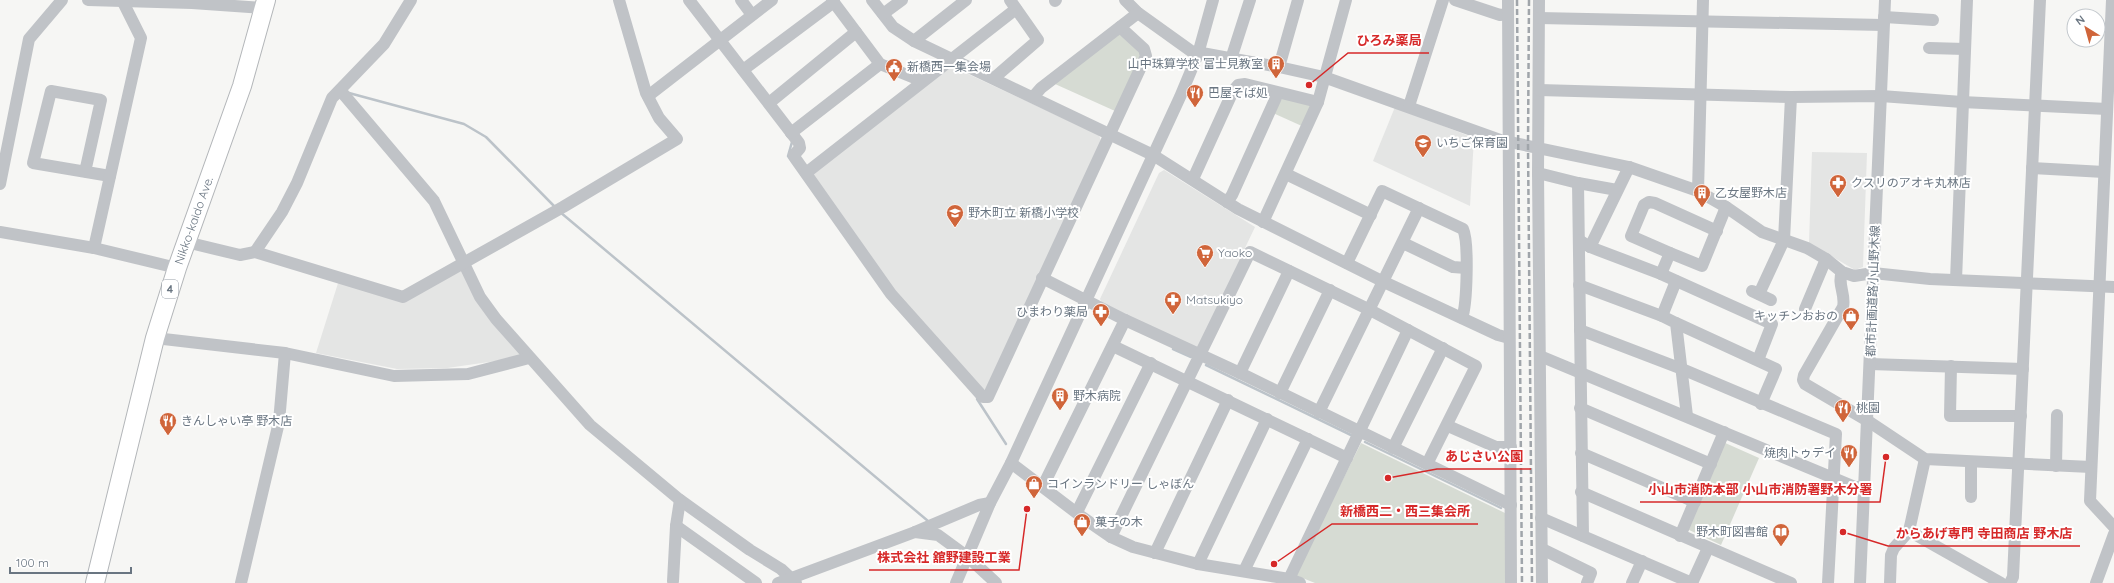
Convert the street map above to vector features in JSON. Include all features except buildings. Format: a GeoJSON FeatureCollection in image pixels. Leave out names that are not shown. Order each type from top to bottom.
{"type":"FeatureCollection","features":[{"type":"Feature","properties":{"kind":"highway","name":"Nikko-kaido Ave."},"geometry":{"type":"LineString","coordinates":[[95,583],[155,338],[177,268],[242,86],[265,4]]}},
{"type":"Feature","properties":{"kind":"street"},"geometry":{"type":"LineString","coordinates":[[0,184],[29,39],[62,0]]}},
{"type":"Feature","properties":{"kind":"street"},"geometry":{"type":"LineString","coordinates":[[88,0],[192,1],[265,4]]}},
{"type":"Feature","properties":{"kind":"street"},"geometry":{"type":"LineString","coordinates":[[94,248],[141,38],[122,0]]}},
{"type":"Feature","properties":{"kind":"street"},"geometry":{"type":"LineString","coordinates":[[255,252],[282,212],[297,183],[332,98],[384,44],[410,0]]}},
{"type":"Feature","properties":{"kind":"street"},"geometry":{"type":"LineString","coordinates":[[186,242],[240,255],[255,252],[402,297],[563,207],[677,139],[659,118],[648,96],[619,0]]}},
{"type":"Feature","properties":{"kind":"street"},"geometry":{"type":"LineString","coordinates":[[689,0],[800,145],[794,155],[795,158],[891,294],[983,397],[988,397],[1146,56],[1144,49],[1120,27]]}},
{"type":"Feature","properties":{"kind":"street"},"geometry":{"type":"LineString","coordinates":[[741,0],[752,15]]}},
{"type":"Feature","properties":{"kind":"street"},"geometry":{"type":"LineString","coordinates":[[648,96],[772,0]]}},
{"type":"Feature","properties":{"kind":"street"},"geometry":{"type":"LineString","coordinates":[[872,0],[893,27],[914,41],[1034,96],[1153,154],[1227,202],[1263,222],[1498,336],[1510,338]]}},
{"type":"Feature","properties":{"kind":"street"},"geometry":{"type":"LineString","coordinates":[[883,14],[902,0]]}},
{"type":"Feature","properties":{"kind":"street"},"geometry":{"type":"LineString","coordinates":[[914,41],[966,0]]}},
{"type":"Feature","properties":{"kind":"street"},"geometry":{"type":"LineString","coordinates":[[956,583],[990,503],[1011,463],[1198,54],[1213,0]]}},
{"type":"Feature","properties":{"kind":"street"},"geometry":{"type":"LineString","coordinates":[[1231,59],[1250,0]]}},
{"type":"Feature","properties":{"kind":"street"},"geometry":{"type":"LineString","coordinates":[[1280,67],[1298,0]]}},
{"type":"Feature","properties":{"kind":"street"},"geometry":{"type":"LineString","coordinates":[[1263,222],[1318,102],[1346,0]]}},
{"type":"Feature","properties":{"kind":"street"},"geometry":{"type":"LineString","coordinates":[[1408,106],[1443,0]]}},
{"type":"Feature","properties":{"kind":"street"},"geometry":{"type":"LineString","coordinates":[[1455,0],[1500,15],[1508,14]]}},
{"type":"Feature","properties":{"kind":"street"},"geometry":{"type":"LineString","coordinates":[[1508,0],[1511,583]]}},
{"type":"Feature","properties":{"kind":"street"},"geometry":{"type":"LineString","coordinates":[[1539,0],[1538,173],[1542,583]]}},
{"type":"Feature","properties":{"kind":"street"},"geometry":{"type":"LineString","coordinates":[[1698,191],[1703,0]]}},
{"type":"Feature","properties":{"kind":"street","name":"都市計画道路小山野木線"},"geometry":{"type":"LineString","coordinates":[[1860,583],[1885,0]]}},
{"type":"Feature","properties":{"kind":"street"},"geometry":{"type":"LineString","coordinates":[[1956,280],[1967,0]]}},
{"type":"Feature","properties":{"kind":"street"},"geometry":{"type":"LineString","coordinates":[[2010,583],[2013,577],[2020,464],[2040,0]]}},
{"type":"Feature","properties":{"kind":"street"},"geometry":{"type":"LineString","coordinates":[[2112,0],[2104,172],[2108,204],[2099,286],[2090,501],[2114,527]]}},
{"type":"Feature","properties":{"kind":"street"},"geometry":{"type":"LineString","coordinates":[[743,70],[833,1],[880,64],[922,82]]}},
{"type":"Feature","properties":{"kind":"street"},"geometry":{"type":"LineString","coordinates":[[1128,1],[1138,13],[1187,49],[1198,54],[1280,67],[1324,77],[1500,140],[1628,167],[1698,191],[1726,207],[1762,232],[1807,248],[1826,259],[1842,272],[1854,276],[1873,273],[1956,280],[2114,287]]}},
{"type":"Feature","properties":{"kind":"street"},"geometry":{"type":"LineString","coordinates":[[806,173],[952,58],[1013,4],[1038,40],[994,78]]}},
{"type":"Feature","properties":{"kind":"street"},"geometry":{"type":"LineString","coordinates":[[1034,96],[1041,88],[1138,13]]}},
{"type":"Feature","properties":{"kind":"street"},"geometry":{"type":"LineString","coordinates":[[1539,18],[1703,22],[1933,20]]}},
{"type":"Feature","properties":{"kind":"street"},"geometry":{"type":"LineString","coordinates":[[769,103],[856,32]]}},
{"type":"Feature","properties":{"kind":"street"},"geometry":{"type":"LineString","coordinates":[[1929,48],[1964,49]]}},
{"type":"Feature","properties":{"kind":"street"},"geometry":{"type":"LineString","coordinates":[[791,133],[880,64]]}},
{"type":"Feature","properties":{"kind":"street"},"geometry":{"type":"LineString","coordinates":[[1192,179],[1233,91],[1238,85],[1245,84],[1318,102]]}},
{"type":"Feature","properties":{"kind":"street"},"geometry":{"type":"LineString","coordinates":[[340,90],[434,201],[480,297],[529,358],[590,425],[680,500],[750,550],[781,568],[794,581]]}},
{"type":"Feature","properties":{"kind":"street"},"geometry":{"type":"LineString","coordinates":[[1539,90],[1791,97],[1881,96],[1962,102],[2107,109]]}},
{"type":"Feature","properties":{"kind":"street"},"geometry":{"type":"LineString","coordinates":[[85,172],[101,100],[51,91],[33,163],[85,172],[110,176]]}},
{"type":"Feature","properties":{"kind":"street"},"geometry":{"type":"LineString","coordinates":[[1227,202],[1232,195],[1278,93]]}},
{"type":"Feature","properties":{"kind":"street"},"geometry":{"type":"LineString","coordinates":[[1771,300],[1756,293],[1784,240],[1791,97]]}},
{"type":"Feature","properties":{"kind":"street"},"geometry":{"type":"LineString","coordinates":[[1590,247],[1628,167]]}},
{"type":"Feature","properties":{"kind":"street"},"geometry":{"type":"LineString","coordinates":[[2032,168],[2104,172]]}},
{"type":"Feature","properties":{"kind":"street"},"geometry":{"type":"LineString","coordinates":[[1538,173],[1578,183],[1617,190]]}},
{"type":"Feature","properties":{"kind":"street"},"geometry":{"type":"LineString","coordinates":[[1286,174],[1371,215]]}},
{"type":"Feature","properties":{"kind":"street"},"geometry":{"type":"LineString","coordinates":[[1578,183],[1581,492],[1583,536]]}},
{"type":"Feature","properties":{"kind":"street"},"geometry":{"type":"LineString","coordinates":[[1347,263],[1382,191],[1464,229],[1466,268],[1465,310],[1462,318]]}},
{"type":"Feature","properties":{"kind":"street"},"geometry":{"type":"LineString","coordinates":[[1717,231],[1655,203],[1649,202],[1644,205],[1632,236],[1702,266],[1717,231],[1726,207]]}},
{"type":"Feature","properties":{"kind":"street"},"geometry":{"type":"LineString","coordinates":[[1319,412],[1419,208]]}},
{"type":"Feature","properties":{"kind":"street"},"geometry":{"type":"LineString","coordinates":[[0,232],[94,248],[177,268]]}},
{"type":"Feature","properties":{"kind":"street"},"geometry":{"type":"LineString","coordinates":[[1579,240],[1590,247],[1661,274],[1772,324],[1758,360]]}},
{"type":"Feature","properties":{"kind":"street"},"geometry":{"type":"LineString","coordinates":[[1403,243],[1453,267],[1466,268]]}},
{"type":"Feature","properties":{"kind":"street"},"geometry":{"type":"LineString","coordinates":[[1111,537],[1250,252],[1370,310],[1476,366],[1448,426],[1427,464]]}},
{"type":"Feature","properties":{"kind":"street"},"geometry":{"type":"LineString","coordinates":[[1661,274],[1670,253]]}},
{"type":"Feature","properties":{"kind":"street"},"geometry":{"type":"LineString","coordinates":[[1805,309],[1826,259]]}},
{"type":"Feature","properties":{"kind":"street"},"geometry":{"type":"LineString","coordinates":[[1240,373],[1290,271]]}},
{"type":"Feature","properties":{"kind":"street"},"geometry":{"type":"LineString","coordinates":[[1842,272],[1839,281],[1845,301],[1844,307],[1803,380],[1805,384],[1868,421],[1925,459],[2092,467]]}},
{"type":"Feature","properties":{"kind":"street"},"geometry":{"type":"LineString","coordinates":[[1042,278],[1199,356],[1240,373],[1511,505]]}},
{"type":"Feature","properties":{"kind":"street"},"geometry":{"type":"LineString","coordinates":[[1662,316],[1676,281]]}},
{"type":"Feature","properties":{"kind":"street"},"geometry":{"type":"LineString","coordinates":[[1579,285],[1662,316],[1776,369],[1762,404]]}},
{"type":"Feature","properties":{"kind":"street"},"geometry":{"type":"LineString","coordinates":[[1280,393],[1330,290]]}},
{"type":"Feature","properties":{"kind":"street"},"geometry":{"type":"LineString","coordinates":[[1043,486],[1125,320]]}},
{"type":"Feature","properties":{"kind":"street"},"geometry":{"type":"LineString","coordinates":[[1676,323],[1687,416]]}},
{"type":"Feature","properties":{"kind":"street"},"geometry":{"type":"LineString","coordinates":[[1011,463],[1111,537],[1133,547],[1198,564],[1295,581],[1347,458],[1408,330]]}},
{"type":"Feature","properties":{"kind":"street"},"geometry":{"type":"LineString","coordinates":[[1580,330],[1682,369],[1836,434],[1828,583]]}},
{"type":"Feature","properties":{"kind":"street"},"geometry":{"type":"LineString","coordinates":[[155,338],[285,353],[394,376],[468,374],[529,358]]}},
{"type":"Feature","properties":{"kind":"street"},"geometry":{"type":"LineString","coordinates":[[1113,346],[1347,458]]}},
{"type":"Feature","properties":{"kind":"street"},"geometry":{"type":"LineString","coordinates":[[1393,448],[1443,348]]}},
{"type":"Feature","properties":{"kind":"street"},"geometry":{"type":"LineString","coordinates":[[241,583],[279,422],[285,353]]}},
{"type":"Feature","properties":{"kind":"street"},"geometry":{"type":"LineString","coordinates":[[1540,356],[1687,416],[1834,479],[1855,487],[1865,487]]}},
{"type":"Feature","properties":{"kind":"street"},"geometry":{"type":"LineString","coordinates":[[1077,512],[1151,363]]}},
{"type":"Feature","properties":{"kind":"street"},"geometry":{"type":"LineString","coordinates":[[1870,364],[2023,369]]}},
{"type":"Feature","properties":{"kind":"street"},"geometry":{"type":"LineString","coordinates":[[1951,366],[1950,416],[2021,416]]}},
{"type":"Feature","properties":{"kind":"street"},"geometry":{"type":"LineString","coordinates":[[1155,553],[1228,400]]}},
{"type":"Feature","properties":{"kind":"street"},"geometry":{"type":"LineString","coordinates":[[1580,408],[1711,464]]}},
{"type":"Feature","properties":{"kind":"street"},"geometry":{"type":"LineString","coordinates":[[2056,466],[2058,414]]}},
{"type":"Feature","properties":{"kind":"street"},"geometry":{"type":"LineString","coordinates":[[1198,564],[1267,419]]}},
{"type":"Feature","properties":{"kind":"street"},"geometry":{"type":"LineString","coordinates":[[1448,426],[1496,447],[1511,447]]}},
{"type":"Feature","properties":{"kind":"street"},"geometry":{"type":"LineString","coordinates":[[1680,536],[1724,432]]}},
{"type":"Feature","properties":{"kind":"street"},"geometry":{"type":"LineString","coordinates":[[1244,571],[1308,439]]}},
{"type":"Feature","properties":{"kind":"street"},"geometry":{"type":"LineString","coordinates":[[1581,453],[1695,502]]}},
{"type":"Feature","properties":{"kind":"street"},"geometry":{"type":"LineString","coordinates":[[1894,582],[1891,555],[1894,548],[1909,531],[1925,459]]}},
{"type":"Feature","properties":{"kind":"street"},"geometry":{"type":"LineString","coordinates":[[1971,462],[1971,497]]}},
{"type":"Feature","properties":{"kind":"street"},"geometry":{"type":"LineString","coordinates":[[1581,492],[1791,583]]}},
{"type":"Feature","properties":{"kind":"street"},"geometry":{"type":"LineString","coordinates":[[673,582],[676,526],[680,500]]}},
{"type":"Feature","properties":{"kind":"street"},"geometry":{"type":"LineString","coordinates":[[778,583],[794,581],[979,505],[990,503]]}},
{"type":"Feature","properties":{"kind":"street"},"geometry":{"type":"LineString","coordinates":[[1541,518],[1687,582],[1708,548]]}},
{"type":"Feature","properties":{"kind":"street"},"geometry":{"type":"LineString","coordinates":[[676,526],[756,583]]}},
{"type":"Feature","properties":{"kind":"street"},"geometry":{"type":"LineString","coordinates":[[1909,531],[2001,583]]}},
{"type":"Feature","properties":{"kind":"street"},"geometry":{"type":"LineString","coordinates":[[915,532],[938,535],[968,557],[996,583]]}},
{"type":"Feature","properties":{"kind":"street"},"geometry":{"type":"LineString","coordinates":[[2096,583],[2114,534]]}},
{"type":"Feature","properties":{"kind":"street"},"geometry":{"type":"LineString","coordinates":[[1542,549],[1591,572],[1587,583]]}},
{"type":"Feature","properties":{"kind":"street"},"geometry":{"type":"LineString","coordinates":[[1632,583],[1642,561]]}},
{"type":"Feature","properties":{"kind":"shaded area"},"geometry":{"type":"Polygon","coordinates":[[[1119,34],[1140,50],[1142,56],[1115,111],[1055,84],[1119,34]]]}},
{"type":"Feature","properties":{"kind":"shaded area","name":"野木町立 新橋小学校"},"geometry":{"type":"Polygon","coordinates":[[[953,67],[1099,135],[1101,141],[989,389],[981,390],[895,293],[812,178],[814,171],[938,74],[953,67]]]}},
{"type":"Feature","properties":{"kind":"shaded area"},"geometry":{"type":"Polygon","coordinates":[[[1283,98],[1309,104],[1312,109],[1304,127],[1273,113],[1277,103],[1283,98]]]}},
{"type":"Feature","properties":{"kind":"shaded area","name":"いちご保育園"},"geometry":{"type":"Polygon","coordinates":[[[1395,107],[1474,138],[1470,206],[1373,161],[1395,107]]]}},
{"type":"Feature","properties":{"kind":"shaded area","name":"クスリのアオキ丸林店"},"geometry":{"type":"Polygon","coordinates":[[[1812,152],[1867,153],[1863,267],[1855,270],[1809,243],[1812,152]]]}},
{"type":"Feature","properties":{"kind":"shaded area"},"geometry":{"type":"Polygon","coordinates":[[[1164,170],[1255,227],[1245,248],[1246,254],[1200,346],[1193,349],[1102,303],[1100,299],[1159,173],[1164,170]]]}},
{"type":"Feature","properties":{"kind":"shaded area"},"geometry":{"type":"Polygon","coordinates":[[[462,266],[523,357],[447,368],[397,369],[316,353],[339,280],[405,298],[462,266]]]}},
{"type":"Feature","properties":{"kind":"shaded area"},"geometry":{"type":"Polygon","coordinates":[[[1723,442],[1759,458],[1721,545],[1687,529],[1723,442]]]}},
{"type":"Feature","properties":{"kind":"shaded area"},"geometry":{"type":"Polygon","coordinates":[[[1361,443],[1505,513],[1505,583],[1315,583],[1295,575],[1361,443]]]}},
{"type":"Feature","properties":{"kind":"waterway"},"geometry":{"type":"LineString","coordinates":[[349,93],[464,124],[486,137],[555,207]]}},
{"type":"Feature","properties":{"kind":"waterway"},"geometry":{"type":"LineString","coordinates":[[790,159],[788,156],[792,142]]}},
{"type":"Feature","properties":{"kind":"waterway"},"geometry":{"type":"LineString","coordinates":[[560,212],[928,521]]}},
{"type":"Feature","properties":{"kind":"waterway"},"geometry":{"type":"LineString","coordinates":[[1173,349],[1191,357]]}},
{"type":"Feature","properties":{"kind":"waterway"},"geometry":{"type":"LineString","coordinates":[[1206,365],[1351,435]]}},
{"type":"Feature","properties":{"kind":"waterway"},"geometry":{"type":"LineString","coordinates":[[977,399],[1006,444]]}},
{"type":"Feature","properties":{"kind":"waterway"},"geometry":{"type":"LineString","coordinates":[[1365,442],[1501,508]]}},
{"type":"Feature","properties":{"kind":"railway"},"geometry":{"type":"LineString","coordinates":[[1517,0],[1522,583]]}},
{"type":"Feature","properties":{"kind":"railway"},"geometry":{"type":"LineString","coordinates":[[1529,0],[1528,145],[1532,583]]}},
{"type":"Feature","properties":{"kind":"place","name":"山中珠算学校 富士見教室"},"geometry":{"type":"Point","coordinates":[1276,79]}},
{"type":"Feature","properties":{"kind":"place","name":"新橋西一集会場"},"geometry":{"type":"Point","coordinates":[894,82]}},
{"type":"Feature","properties":{"kind":"place","name":"ひろみ薬局"},"geometry":{"type":"Point","coordinates":[1309,85]}},
{"type":"Feature","properties":{"kind":"place","name":"巴屋そば処"},"geometry":{"type":"Point","coordinates":[1195,108]}},
{"type":"Feature","properties":{"kind":"place","name":"いちご保育園"},"geometry":{"type":"Point","coordinates":[1423,158]}},
{"type":"Feature","properties":{"kind":"place","name":"クスリのアオキ丸林店"},"geometry":{"type":"Point","coordinates":[1838,198]}},
{"type":"Feature","properties":{"kind":"place","name":"乙女屋野木店"},"geometry":{"type":"Point","coordinates":[1702,208]}},
{"type":"Feature","properties":{"kind":"place","name":"野木町立 新橋小学校"},"geometry":{"type":"Point","coordinates":[955,228]}},
{"type":"Feature","properties":{"kind":"place","name":"Yaoko"},"geometry":{"type":"Point","coordinates":[1205,268]}},
{"type":"Feature","properties":{"kind":"place","name":"Matsukiyo"},"geometry":{"type":"Point","coordinates":[1173,315]}},
{"type":"Feature","properties":{"kind":"place","name":"ひまわり薬局"},"geometry":{"type":"Point","coordinates":[1101,327]}},
{"type":"Feature","properties":{"kind":"place","name":"キッチンおおの"},"geometry":{"type":"Point","coordinates":[1851,331]}},
{"type":"Feature","properties":{"kind":"place","name":"野木病院"},"geometry":{"type":"Point","coordinates":[1060,411]}},
{"type":"Feature","properties":{"kind":"place","name":"桃園"},"geometry":{"type":"Point","coordinates":[1843,423]}},
{"type":"Feature","properties":{"kind":"place","name":"きんしゃい亭 野木店"},"geometry":{"type":"Point","coordinates":[168,436]}},
{"type":"Feature","properties":{"kind":"place","name":"小山市消防本部 小山市消防署野木分署"},"geometry":{"type":"Point","coordinates":[1886,457]}},
{"type":"Feature","properties":{"kind":"place","name":"焼肉トゥデイ"},"geometry":{"type":"Point","coordinates":[1849,468]}},
{"type":"Feature","properties":{"kind":"place","name":"あじさい公園"},"geometry":{"type":"Point","coordinates":[1388,478]}},
{"type":"Feature","properties":{"kind":"place","name":"コインランドリー しゃぼん"},"geometry":{"type":"Point","coordinates":[1034,499]}},
{"type":"Feature","properties":{"kind":"place","name":"株式会社 舘野建設工業"},"geometry":{"type":"Point","coordinates":[1027,509]}},
{"type":"Feature","properties":{"kind":"place","name":"からあげ専門 寺田商店 野木店"},"geometry":{"type":"Point","coordinates":[1843,532]}},
{"type":"Feature","properties":{"kind":"place","name":"菓子の木"},"geometry":{"type":"Point","coordinates":[1082,537]}},
{"type":"Feature","properties":{"kind":"place","name":"野木町図書館"},"geometry":{"type":"Point","coordinates":[1781,547]}},
{"type":"Feature","properties":{"kind":"place","name":"新橋西二・西三集会所"},"geometry":{"type":"Point","coordinates":[1274,564]}}]}
